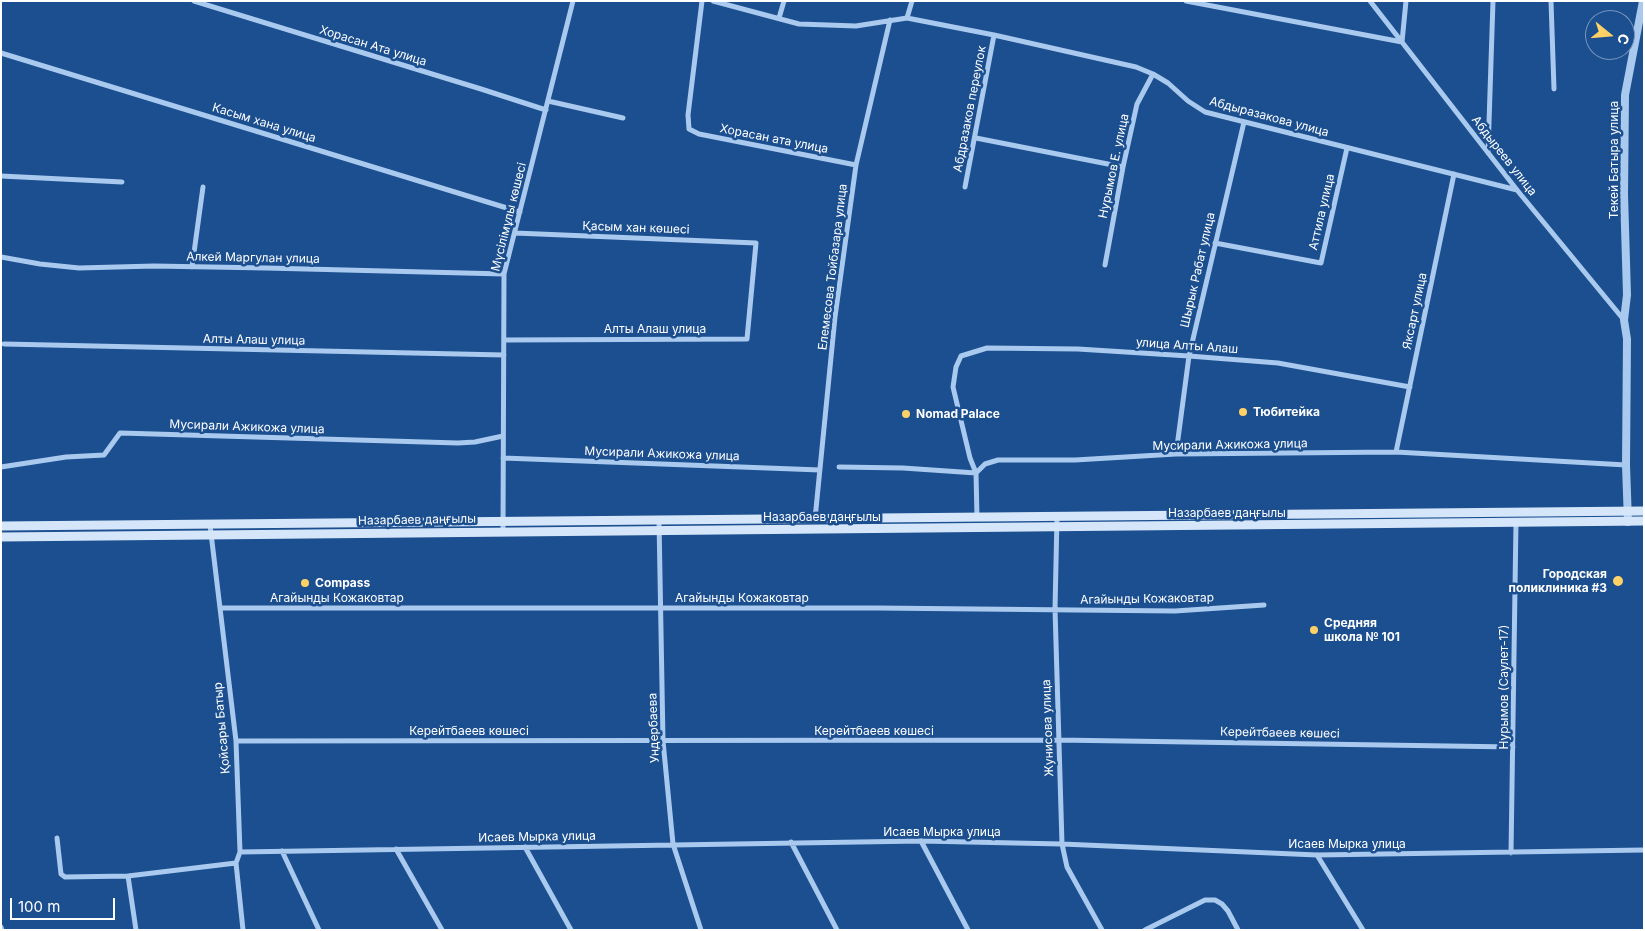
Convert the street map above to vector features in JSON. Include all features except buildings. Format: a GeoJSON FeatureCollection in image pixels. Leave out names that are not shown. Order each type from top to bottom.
{"type":"FeatureCollection","features":[{"type":"Feature","properties":{"kind":"main road","name":"Назарбаев даңғылы"},"geometry":{"type":"LineString","coordinates":[[1,526],[1644,512]]}},
{"type":"Feature","properties":{"kind":"main road","name":"Назарбаев даңғылы"},"geometry":{"type":"LineString","coordinates":[[1,537],[1644,521]]}},
{"type":"Feature","properties":{"kind":"main road"},"geometry":{"type":"LineString","coordinates":[[16,536],[17,526]]}},
{"type":"Feature","properties":{"kind":"street","name":"Хорасан Ата улица"},"geometry":{"type":"LineString","coordinates":[[194,1],[546,110]]}},
{"type":"Feature","properties":{"kind":"street","name":"Мүсілімұлы көшесі"},"geometry":{"type":"LineString","coordinates":[[503,532],[504,274],[573,1]]}},
{"type":"Feature","properties":{"kind":"street","name":"Хорасан ата улица"},"geometry":{"type":"LineString","coordinates":[[702,1],[688,115],[689,129],[699,134],[856,165]]}},
{"type":"Feature","properties":{"kind":"street","name":"Абдыразакова улица"},"geometry":{"type":"LineString","coordinates":[[713,1],[799,24],[856,26],[908,18],[1136,67],[1168,83],[1188,101],[1206,112],[1517,190]]}},
{"type":"Feature","properties":{"kind":"street"},"geometry":{"type":"LineString","coordinates":[[779,18],[784,1]]}},
{"type":"Feature","properties":{"kind":"street"},"geometry":{"type":"LineString","coordinates":[[908,18],[912,1]]}},
{"type":"Feature","properties":{"kind":"street"},"geometry":{"type":"LineString","coordinates":[[1186,1],[1402,42],[1406,1]]}},
{"type":"Feature","properties":{"kind":"street","name":"Абдыреев улица"},"geometry":{"type":"LineString","coordinates":[[1370,1],[1517,190],[1624,320]]}},
{"type":"Feature","properties":{"kind":"street"},"geometry":{"type":"LineString","coordinates":[[1488,153],[1493,1]]}},
{"type":"Feature","properties":{"kind":"street"},"geometry":{"type":"LineString","coordinates":[[1551,1],[1554,89]]}},
{"type":"Feature","properties":{"kind":"street","name":"Текей Батыра улица"},"geometry":{"type":"LineString","coordinates":[[1628,522],[1626,466],[1627,339],[1624,320],[1627,295],[1624,194],[1625,95],[1643,1]]}},
{"type":"Feature","properties":{"kind":"street","name":"Елемесова Тойбазара улица"},"geometry":{"type":"LineString","coordinates":[[815,519],[835,317],[856,165],[890,20]]}},
{"type":"Feature","properties":{"kind":"street","name":"Абдразаков переулок"},"geometry":{"type":"LineString","coordinates":[[966,187],[994,35]]}},
{"type":"Feature","properties":{"kind":"street","name":"Касым хана улица"},"geometry":{"type":"LineString","coordinates":[[1,53],[520,212]]}},
{"type":"Feature","properties":{"kind":"street","name":"Нурымов Е. улица"},"geometry":{"type":"LineString","coordinates":[[1104,265],[1137,104],[1153,74]]}},
{"type":"Feature","properties":{"kind":"street"},"geometry":{"type":"LineString","coordinates":[[548,101],[623,118]]}},
{"type":"Feature","properties":{"kind":"street","name":"Шырык Рабат улица"},"geometry":{"type":"LineString","coordinates":[[1176,454],[1189,356],[1244,122]]}},
{"type":"Feature","properties":{"kind":"street"},"geometry":{"type":"LineString","coordinates":[[976,138],[1123,167]]}},
{"type":"Feature","properties":{"kind":"street","name":"Аттила улица"},"geometry":{"type":"LineString","coordinates":[[1215,243],[1321,263],[1347,148]]}},
{"type":"Feature","properties":{"kind":"street","name":"Яксарт улица"},"geometry":{"type":"LineString","coordinates":[[1396,452],[1454,174]]}},
{"type":"Feature","properties":{"kind":"street"},"geometry":{"type":"LineString","coordinates":[[1,176],[122,182]]}},
{"type":"Feature","properties":{"kind":"street"},"geometry":{"type":"LineString","coordinates":[[192,267],[202,187]]}},
{"type":"Feature","properties":{"kind":"street","name":"Қасым хан көшесі"},"geometry":{"type":"LineString","coordinates":[[515,233],[756,244],[746,338]]}},
{"type":"Feature","properties":{"kind":"street","name":"Алкей Маргулан улица"},"geometry":{"type":"LineString","coordinates":[[1,257],[79,268],[192,267],[504,274]]}},
{"type":"Feature","properties":{"kind":"street","name":"Алты Алаш улица"},"geometry":{"type":"LineString","coordinates":[[504,340],[746,338]]}},
{"type":"Feature","properties":{"kind":"street","name":"Алты Алаш улица"},"geometry":{"type":"LineString","coordinates":[[4,344],[504,355]]}},
{"type":"Feature","properties":{"kind":"street","name":"улица Алты Алаш"},"geometry":{"type":"LineString","coordinates":[[976,473],[970,458],[953,387],[956,367],[961,356],[987,348],[1078,349],[1278,363],[1410,387]]}},
{"type":"Feature","properties":{"kind":"street","name":"Мусирали Ажикожа улица"},"geometry":{"type":"LineString","coordinates":[[1,467],[66,457],[104,455],[120,433],[458,443],[475,442],[503,436]]}},
{"type":"Feature","properties":{"kind":"street","name":"Мусирали Ажикожа улица"},"geometry":{"type":"LineString","coordinates":[[976,473],[985,464],[998,460],[1076,460],[1176,454],[1396,452],[1626,466]]}},
{"type":"Feature","properties":{"kind":"street","name":"Мусирали Ажикожа улица"},"geometry":{"type":"LineString","coordinates":[[503,458],[820,470]]}},
{"type":"Feature","properties":{"kind":"street"},"geometry":{"type":"LineString","coordinates":[[839,467],[903,468],[976,473],[978,518]]}},
{"type":"Feature","properties":{"kind":"street","name":"Жунисова улица"},"geometry":{"type":"LineString","coordinates":[[1057,517],[1054,609],[1062,844],[1066,867],[1102,930]]}},
{"type":"Feature","properties":{"kind":"street","name":"Ундербаева"},"geometry":{"type":"LineString","coordinates":[[659,520],[663,741],[673,844],[701,930]]}},
{"type":"Feature","properties":{"kind":"street","name":"Нурымов (Саулет-17)"},"geometry":{"type":"LineString","coordinates":[[1512,853],[1516,522]]}},
{"type":"Feature","properties":{"kind":"street","name":"Қойсары Батыр"},"geometry":{"type":"LineString","coordinates":[[210,525],[236,741],[240,852],[236,862],[243,930]]}},
{"type":"Feature","properties":{"kind":"street","name":"Агайынды Кожаковтар"},"geometry":{"type":"LineString","coordinates":[[220,608],[1054,609],[1175,611],[1264,605]]}},
{"type":"Feature","properties":{"kind":"street","name":"Керейтбаеев көшесі"},"geometry":{"type":"LineString","coordinates":[[236,741],[1058,740],[1513,747]]}},
{"type":"Feature","properties":{"kind":"street"},"geometry":{"type":"LineString","coordinates":[[57,838],[61,874],[65,877],[128,876],[236,862]]}},
{"type":"Feature","properties":{"kind":"street"},"geometry":{"type":"LineString","coordinates":[[920,841],[968,930]]}},
{"type":"Feature","properties":{"kind":"street","name":"Исаев Мырка улица"},"geometry":{"type":"LineString","coordinates":[[240,852],[920,841],[1062,844],[1316,855],[1644,850]]}},
{"type":"Feature","properties":{"kind":"street"},"geometry":{"type":"LineString","coordinates":[[791,842],[837,930]]}},
{"type":"Feature","properties":{"kind":"street"},"geometry":{"type":"LineString","coordinates":[[525,847],[571,930]]}},
{"type":"Feature","properties":{"kind":"street"},"geometry":{"type":"LineString","coordinates":[[396,849],[442,930]]}},
{"type":"Feature","properties":{"kind":"street"},"geometry":{"type":"LineString","coordinates":[[282,851],[318,930]]}},
{"type":"Feature","properties":{"kind":"street"},"geometry":{"type":"LineString","coordinates":[[1316,855],[1363,930]]}},
{"type":"Feature","properties":{"kind":"street"},"geometry":{"type":"LineString","coordinates":[[128,876],[136,930]]}},
{"type":"Feature","properties":{"kind":"street"},"geometry":{"type":"LineString","coordinates":[[1146,930],[1205,900],[1215,900],[1222,904],[1238,930]]}},
{"type":"Feature","properties":{"kind":"place","name":"Тюбитейка"},"geometry":{"type":"Point","coordinates":[1243,412]}},
{"type":"Feature","properties":{"kind":"place","name":"Nomad Palace"},"geometry":{"type":"Point","coordinates":[906,414]}},
{"type":"Feature","properties":{"kind":"place","name":"Городская поликлиника #3"},"geometry":{"type":"Point","coordinates":[1618,581]}},
{"type":"Feature","properties":{"kind":"place","name":"Compass"},"geometry":{"type":"Point","coordinates":[305,583]}},
{"type":"Feature","properties":{"kind":"place","name":"Средняя школа № 101"},"geometry":{"type":"Point","coordinates":[1314,630]}}]}
